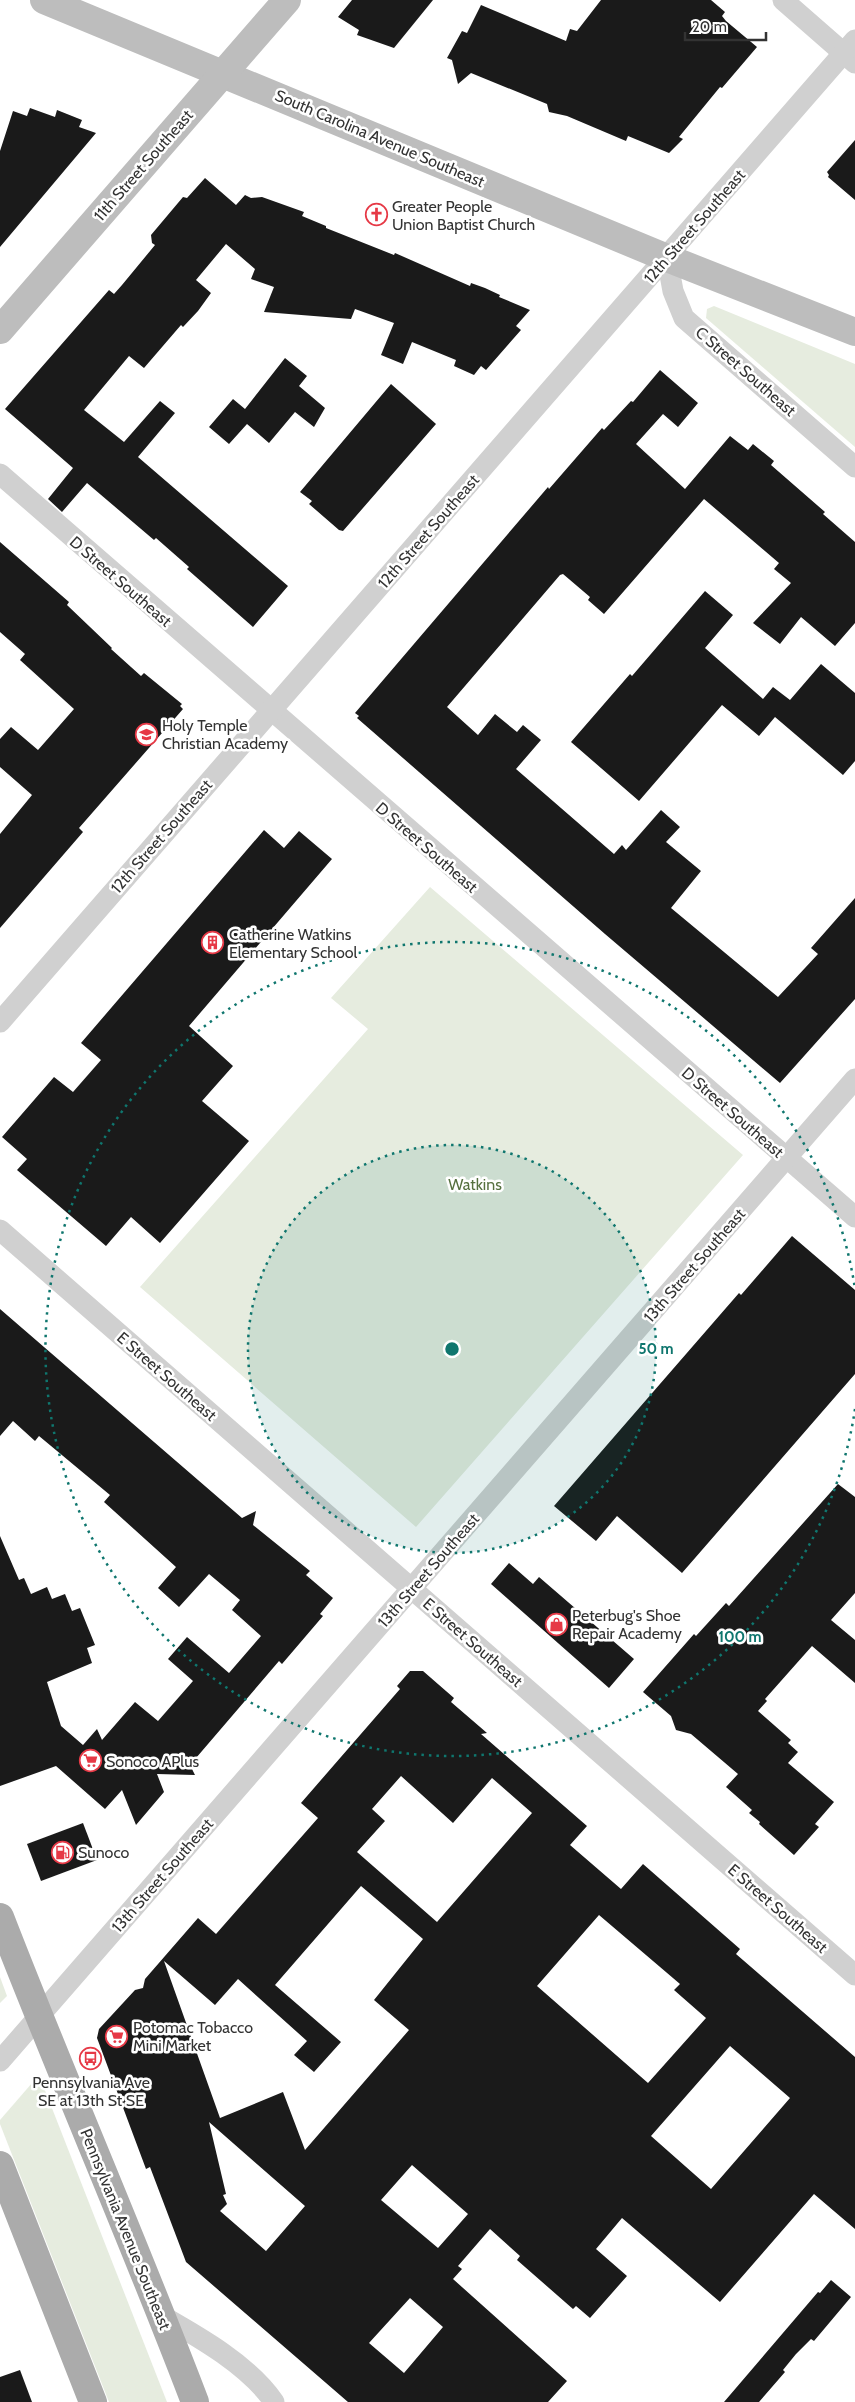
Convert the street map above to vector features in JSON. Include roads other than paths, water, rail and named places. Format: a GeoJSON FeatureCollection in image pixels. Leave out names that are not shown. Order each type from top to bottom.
{"type":"FeatureCollection","features":[{"type":"Feature","properties":{"kind":"main road","name":"Pennsylvania Avenue Southeast"},"geometry":{"type":"LineString","coordinates":[[0,1917],[195,2402]]}},
{"type":"Feature","properties":{"kind":"main road"},"geometry":{"type":"LineString","coordinates":[[0,2165],[93,2402]]}},
{"type":"Feature","properties":{"kind":"street","name":"South Carolina Avenue Southeast"},"geometry":{"type":"LineString","coordinates":[[44,0],[667,258],[855,332]]}},
{"type":"Feature","properties":{"kind":"street","name":"11th Street Southeast"},"geometry":{"type":"LineString","coordinates":[[0,330],[287,0]]}},
{"type":"Feature","properties":{"kind":"street"},"geometry":{"type":"LineString","coordinates":[[783,0],[851,52]]}},
{"type":"Feature","properties":{"kind":"street","name":"12th Street Southeast"},"geometry":{"type":"LineString","coordinates":[[0,1022],[667,258],[851,52]]}},
{"type":"Feature","properties":{"kind":"street","name":"C Street Southeast"},"geometry":{"type":"LineString","coordinates":[[667,258],[674,292],[684,318],[855,467]]}},
{"type":"Feature","properties":{"kind":"street","name":"D Street Southeast"},"geometry":{"type":"LineString","coordinates":[[0,474],[270,711],[855,1217]]}},
{"type":"Feature","properties":{"kind":"street","name":"13th Street Southeast"},"geometry":{"type":"LineString","coordinates":[[0,2061],[855,1079]]}},
{"type":"Feature","properties":{"kind":"street","name":"E Street Southeast"},"geometry":{"type":"LineString","coordinates":[[0,1230],[855,1974]]}},
{"type":"Feature","properties":{"kind":"street"},"geometry":{"type":"LineString","coordinates":[[162,2316],[210,2343],[269,2395],[274,2402]]}},
{"type":"Feature","properties":{"kind":"place","name":"Greater People Union Baptist Church"},"geometry":{"type":"Point","coordinates":[376,215]}},
{"type":"Feature","properties":{"kind":"place","name":"Holy Temple Christian Academy"},"geometry":{"type":"Point","coordinates":[146,734]}},
{"type":"Feature","properties":{"kind":"place","name":"Catherine Watkins Elementary School"},"geometry":{"type":"Point","coordinates":[213,943]}},
{"type":"Feature","properties":{"kind":"place","name":"Peterbug's Shoe Repair Academy"},"geometry":{"type":"Point","coordinates":[556,1624]}},
{"type":"Feature","properties":{"kind":"place","name":"Sonoco APlus"},"geometry":{"type":"Point","coordinates":[90,1761]}},
{"type":"Feature","properties":{"kind":"place","name":"Sunoco"},"geometry":{"type":"Point","coordinates":[62,1852]}},
{"type":"Feature","properties":{"kind":"place","name":"Potomac Tobacco Mini Market"},"geometry":{"type":"Point","coordinates":[117,2036]}},
{"type":"Feature","properties":{"kind":"place","name":"Pennsylvania Ave SE at 13th St SE"},"geometry":{"type":"Point","coordinates":[91,2058]}},
{"type":"Feature","properties":{"kind":"park label","name":"Watkins"},"geometry":{"type":"Point","coordinates":[475,1184]}}]}
